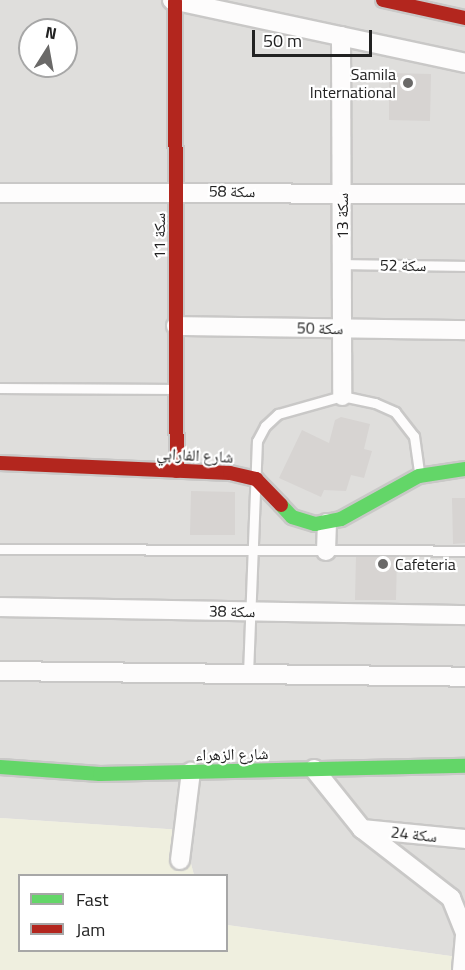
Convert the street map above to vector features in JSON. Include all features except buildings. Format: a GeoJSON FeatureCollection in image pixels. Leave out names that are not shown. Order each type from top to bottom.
{"type":"FeatureCollection","features":[{"type":"Feature","properties":{"kind":"street"},"geometry":{"type":"LineString","coordinates":[[173,0],[465,63]]}},
{"type":"Feature","properties":{"kind":"street","name":"سكة 11"},"geometry":{"type":"LineString","coordinates":[[173,0],[177,471]]}},
{"type":"Feature","properties":{"kind":"street"},"geometry":{"type":"LineString","coordinates":[[383,0],[465,18]]}},
{"type":"Feature","properties":{"kind":"street","name":"سكة 13"},"geometry":{"type":"LineString","coordinates":[[341,36],[342,396]]}},
{"type":"Feature","properties":{"kind":"street","name":"سكة 58"},"geometry":{"type":"LineString","coordinates":[[0,193],[175,191],[465,194]]}},
{"type":"Feature","properties":{"kind":"street","name":"سكة 50"},"geometry":{"type":"LineString","coordinates":[[176,326],[465,330]]}},
{"type":"Feature","properties":{"kind":"street","name":"شارع الفارابي"},"geometry":{"type":"LineString","coordinates":[[0,463],[230,472],[256,479]]}},
{"type":"Feature","properties":{"kind":"street"},"geometry":{"type":"LineString","coordinates":[[256,479],[302,523],[327,523],[419,476],[465,470]]}},
{"type":"Feature","properties":{"kind":"street"},"geometry":{"type":"LineString","coordinates":[[326,551],[327,523]]}},
{"type":"Feature","properties":{"kind":"street","name":"سكة 38"},"geometry":{"type":"LineString","coordinates":[[0,607],[465,615]]}},
{"type":"Feature","properties":{"kind":"street"},"geometry":{"type":"LineString","coordinates":[[0,671],[465,677]]}},
{"type":"Feature","properties":{"kind":"street","name":"شارع الزهراء"},"geometry":{"type":"LineString","coordinates":[[0,767],[100,774],[465,766]]}},
{"type":"Feature","properties":{"kind":"street"},"geometry":{"type":"LineString","coordinates":[[314,769],[362,829],[451,898],[465,932]]}},
{"type":"Feature","properties":{"kind":"street"},"geometry":{"type":"LineString","coordinates":[[180,860],[191,772]]}},
{"type":"Feature","properties":{"kind":"street","name":"سكة 24"},"geometry":{"type":"LineString","coordinates":[[362,829],[465,839]]}},
{"type":"Feature","properties":{"kind":"street"},"geometry":{"type":"LineString","coordinates":[[462,970],[465,936]]}},
{"type":"Feature","properties":{"kind":"lane","name":"سكة 52"},"geometry":{"type":"LineString","coordinates":[[342,264],[465,266]]}},
{"type":"Feature","properties":{"kind":"lane"},"geometry":{"type":"LineString","coordinates":[[0,388],[176,389]]}},
{"type":"Feature","properties":{"kind":"lane"},"geometry":{"type":"LineString","coordinates":[[248,674],[257,441],[265,426],[278,414],[342,396],[395,412],[414,435],[419,476]]}},
{"type":"Feature","properties":{"kind":"lane"},"geometry":{"type":"LineString","coordinates":[[0,549],[465,551]]}},
{"type":"Feature","properties":{"kind":"shaded area"},"geometry":{"type":"Polygon","coordinates":[[[0,0],[465,0],[465,958],[228,925],[228,874],[194,874],[182,830],[0,818],[0,0]]]}},
{"type":"Feature","properties":{"kind":"green space"},"geometry":{"type":"Polygon","coordinates":[[[0,818],[182,830],[194,874],[18,874],[18,952],[228,952],[228,925],[465,958],[465,970],[0,970],[0,818]]]}},
{"type":"Feature","properties":{"kind":"traffic: fast"},"geometry":{"type":"LineString","coordinates":[[281,505],[292,517],[315,524],[341,519],[419,476],[465,469]]}},
{"type":"Feature","properties":{"kind":"traffic: fast"},"geometry":{"type":"LineString","coordinates":[[0,767],[100,774],[465,766]]}},
{"type":"Feature","properties":{"kind":"traffic: jam"},"geometry":{"type":"LineString","coordinates":[[383,0],[465,18]]}},
{"type":"Feature","properties":{"kind":"traffic: jam"},"geometry":{"type":"LineString","coordinates":[[175,1],[177,471]]}},
{"type":"Feature","properties":{"kind":"traffic: jam"},"geometry":{"type":"LineString","coordinates":[[0,463],[230,473],[256,479],[281,505]]}},
{"type":"Feature","properties":{"kind":"place","name":"Samila International"},"geometry":{"type":"Point","coordinates":[408,83]}},
{"type":"Feature","properties":{"kind":"place","name":"Cafeteria"},"geometry":{"type":"Point","coordinates":[383,564]}}]}
